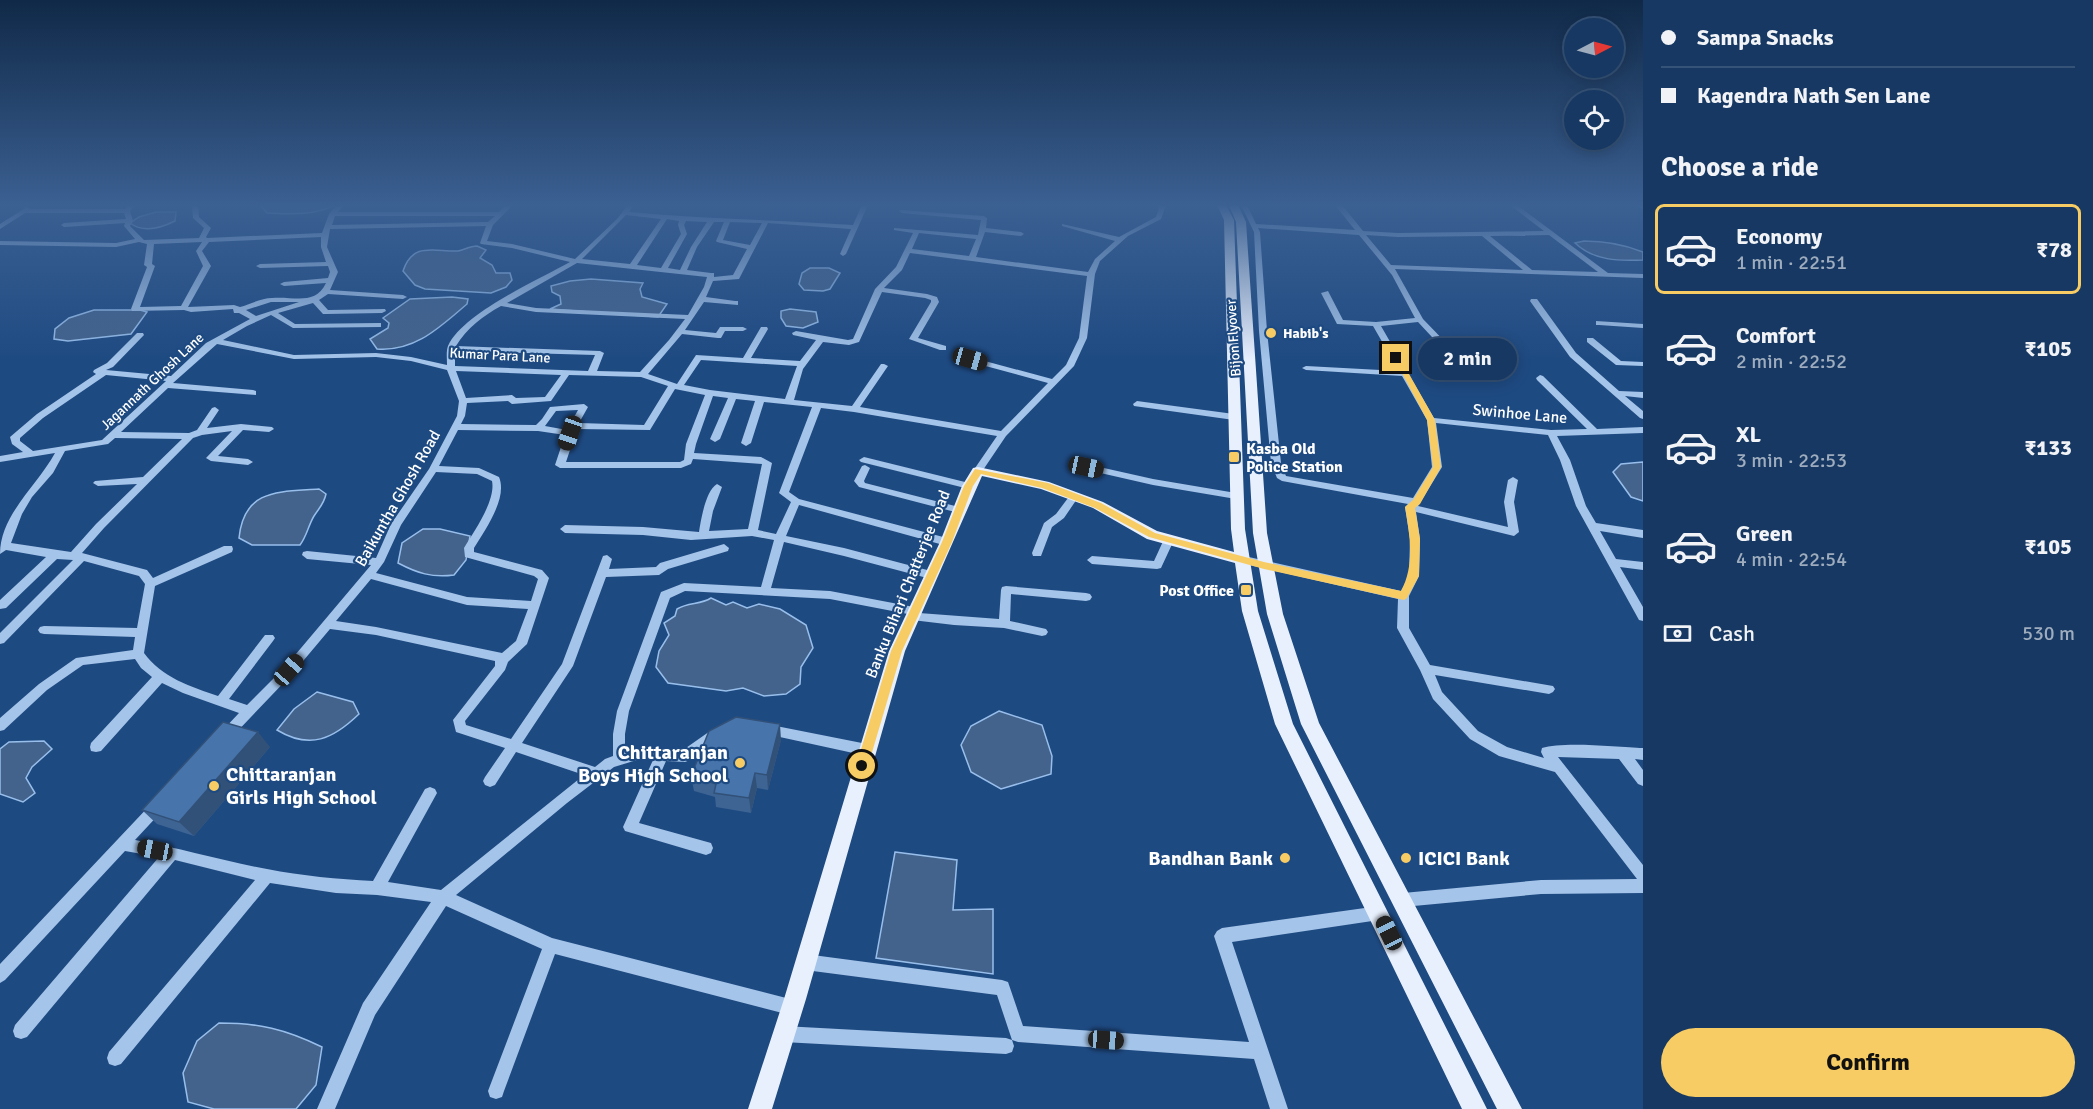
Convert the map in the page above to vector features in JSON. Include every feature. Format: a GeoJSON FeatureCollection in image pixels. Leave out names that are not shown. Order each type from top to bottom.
{"type":"FeatureCollection","features":[{"type":"Feature","properties":{"kind":"main road","name":"Bijon Flyover"},"geometry":{"type":"LineString","coordinates":[[1230,257],[1236,496],[1240,559],[1250,611],[1284,723],[1475,1109]]}},
{"type":"Feature","properties":{"kind":"main road","name":"Bijon Flyover"},"geometry":{"type":"LineString","coordinates":[[1243,257],[1264,565],[1275,614],[1310,724],[1510,1109]]}},
{"type":"Feature","properties":{"kind":"main road"},"geometry":{"type":"LineString","coordinates":[[974,478],[1044,485],[1098,505],[1152,535],[1240,559]]}},
{"type":"Feature","properties":{"kind":"main road","name":"Banku Bihari Chatterjee Road"},"geometry":{"type":"LineString","coordinates":[[760,1109],[783,1034],[794,1008],[805,962],[897,651],[974,478]]}},
{"type":"Feature","properties":{"kind":"street"},"geometry":{"type":"LineString","coordinates":[[148,257],[147,265],[151,266],[135,309],[184,308],[191,310],[234,307],[237,311],[256,319]]}},
{"type":"Feature","properties":{"kind":"street"},"geometry":{"type":"LineString","coordinates":[[184,308],[207,266],[202,257]]}},
{"type":"Feature","properties":{"kind":"street"},"geometry":{"type":"LineString","coordinates":[[284,284],[332,280],[334,272],[328,257]]}},
{"type":"Feature","properties":{"kind":"street"},"geometry":{"type":"LineString","coordinates":[[558,257],[663,271],[710,274],[710,279],[681,332],[642,375]]}},
{"type":"Feature","properties":{"kind":"street"},"geometry":{"type":"LineString","coordinates":[[512,398],[463,401],[451,368],[451,348],[474,319],[580,257]]}},
{"type":"Feature","properties":{"kind":"street"},"geometry":{"type":"LineString","coordinates":[[632,267],[639,257]]}},
{"type":"Feature","properties":{"kind":"street"},"geometry":{"type":"LineString","coordinates":[[663,271],[671,257]]}},
{"type":"Feature","properties":{"kind":"street"},"geometry":{"type":"LineString","coordinates":[[682,272],[689,257]]}},
{"type":"Feature","properties":{"kind":"street"},"geometry":{"type":"LineString","coordinates":[[710,279],[736,278],[747,257]]}},
{"type":"Feature","properties":{"kind":"street"},"geometry":{"type":"LineString","coordinates":[[796,333],[849,343],[856,340],[879,289],[899,268],[906,257]]}},
{"type":"Feature","properties":{"kind":"street"},"geometry":{"type":"LineString","coordinates":[[961,257],[1090,274],[1101,257]]}},
{"type":"Feature","properties":{"kind":"street"},"geometry":{"type":"LineString","coordinates":[[1259,257],[1276,463],[1282,478],[1413,504],[1514,532],[1509,502],[1513,480]]}},
{"type":"Feature","properties":{"kind":"street"},"geometry":{"type":"LineString","coordinates":[[1381,257],[1420,320],[1448,349]]}},
{"type":"Feature","properties":{"kind":"street"},"geometry":{"type":"LineString","coordinates":[[1511,257],[1530,272]]}},
{"type":"Feature","properties":{"kind":"street"},"geometry":{"type":"LineString","coordinates":[[1581,257],[1605,274]]}},
{"type":"Feature","properties":{"kind":"street"},"geometry":{"type":"LineString","coordinates":[[260,267],[331,264]]}},
{"type":"Feature","properties":{"kind":"street"},"geometry":{"type":"LineString","coordinates":[[1389,267],[1643,276]]}},
{"type":"Feature","properties":{"kind":"street","name":"Banku Bihari Chatterjee Road"},"geometry":{"type":"LineString","coordinates":[[974,478],[1003,434],[1070,366],[1083,338],[1090,274]]}},
{"type":"Feature","properties":{"kind":"street","name":"Jagannath Ghosh Lane"},"geometry":{"type":"LineString","coordinates":[[0,459],[105,442],[215,341],[256,319],[315,300],[325,292],[332,280]]}},
{"type":"Feature","properties":{"kind":"street"},"geometry":{"type":"LineString","coordinates":[[879,289],[934,299],[935,302],[913,339],[943,348]]}},
{"type":"Feature","properties":{"kind":"street"},"geometry":{"type":"LineString","coordinates":[[325,292],[403,297]]}},
{"type":"Feature","properties":{"kind":"street"},"geometry":{"type":"LineString","coordinates":[[1325,292],[1340,322],[1377,324],[1420,320]]}},
{"type":"Feature","properties":{"kind":"street"},"geometry":{"type":"LineString","coordinates":[[700,299],[735,303]]}},
{"type":"Feature","properties":{"kind":"street"},"geometry":{"type":"LineString","coordinates":[[237,311],[270,300],[315,300],[326,312],[382,311]]}},
{"type":"Feature","properties":{"kind":"street"},"geometry":{"type":"LineString","coordinates":[[1534,301],[1573,355],[1643,416]]}},
{"type":"Feature","properties":{"kind":"street"},"geometry":{"type":"LineString","coordinates":[[500,304],[536,310],[689,317]]}},
{"type":"Feature","properties":{"kind":"street"},"geometry":{"type":"LineString","coordinates":[[272,313],[294,326],[378,325]]}},
{"type":"Feature","properties":{"kind":"street"},"geometry":{"type":"LineString","coordinates":[[1599,322],[1643,326]]}},
{"type":"Feature","properties":{"kind":"street"},"geometry":{"type":"LineString","coordinates":[[1377,324],[1431,420],[1437,467],[1413,504],[1414,576],[1404,596],[1403,628],[1426,669],[1437,695],[1474,735],[1504,752],[1559,768]]}},
{"type":"Feature","properties":{"kind":"street"},"geometry":{"type":"LineString","coordinates":[[681,332],[717,336],[723,329],[743,329]]}},
{"type":"Feature","properties":{"kind":"street"},"geometry":{"type":"LineString","coordinates":[[745,361],[764,329]]}},
{"type":"Feature","properties":{"kind":"street"},"geometry":{"type":"LineString","coordinates":[[140,335],[110,365],[97,372],[253,393]]}},
{"type":"Feature","properties":{"kind":"street"},"geometry":{"type":"LineString","coordinates":[[789,401],[802,364],[821,339]]}},
{"type":"Feature","properties":{"kind":"street"},"geometry":{"type":"LineString","coordinates":[[1590,340],[1619,363],[1643,364]]}},
{"type":"Feature","properties":{"kind":"street","name":"Kumar Para Lane"},"geometry":{"type":"LineString","coordinates":[[215,341],[294,357],[376,355],[411,359],[451,368],[642,375],[676,386],[710,393],[854,409],[1003,434]]}},
{"type":"Feature","properties":{"kind":"street"},"geometry":{"type":"LineString","coordinates":[[451,348],[600,353],[591,374]]}},
{"type":"Feature","properties":{"kind":"street"},"geometry":{"type":"LineString","coordinates":[[455,427],[571,430],[646,428],[699,357],[802,364]]}},
{"type":"Feature","properties":{"kind":"street"},"geometry":{"type":"LineString","coordinates":[[970,359],[1053,382]]}},
{"type":"Feature","properties":{"kind":"street"},"geometry":{"type":"LineString","coordinates":[[854,409],[884,366]]}},
{"type":"Feature","properties":{"kind":"street"},"geometry":{"type":"LineString","coordinates":[[1306,368],[1405,374]]}},
{"type":"Feature","properties":{"kind":"street"},"geometry":{"type":"LineString","coordinates":[[32,454],[15,442],[15,437],[39,416],[104,373]]}},
{"type":"Feature","properties":{"kind":"street"},"geometry":{"type":"LineString","coordinates":[[538,428],[546,421],[550,404],[566,373]]}},
{"type":"Feature","properties":{"kind":"street"},"geometry":{"type":"LineString","coordinates":[[1540,378],[1595,432]]}},
{"type":"Feature","properties":{"kind":"street"},"geometry":{"type":"LineString","coordinates":[[513,388],[512,401],[585,407],[571,430],[561,465],[681,465],[688,462],[710,393]]}},
{"type":"Feature","properties":{"kind":"street"},"geometry":{"type":"LineString","coordinates":[[1617,393],[1643,395]]}},
{"type":"Feature","properties":{"kind":"street"},"geometry":{"type":"LineString","coordinates":[[715,440],[733,396]]}},
{"type":"Feature","properties":{"kind":"street"},"geometry":{"type":"LineString","coordinates":[[746,442],[760,399]]}},
{"type":"Feature","properties":{"kind":"street","name":"Baikuntha Ghosh Road"},"geometry":{"type":"LineString","coordinates":[[217,744],[371,575],[396,524],[433,469],[461,416],[463,401]]}},
{"type":"Feature","properties":{"kind":"street"},"geometry":{"type":"LineString","coordinates":[[818,404],[784,493],[796,501],[947,542]]}},
{"type":"Feature","properties":{"kind":"street"},"geometry":{"type":"LineString","coordinates":[[1137,404],[1234,415]]}},
{"type":"Feature","properties":{"kind":"street"},"geometry":{"type":"LineString","coordinates":[[200,432],[215,410]]}},
{"type":"Feature","properties":{"kind":"street","name":"Swinhoe Lane"},"geometry":{"type":"LineString","coordinates":[[1431,420],[1551,433],[1643,430]]}},
{"type":"Feature","properties":{"kind":"street"},"geometry":{"type":"LineString","coordinates":[[114,435],[190,436],[200,432],[241,427],[269,429]]}},
{"type":"Feature","properties":{"kind":"street"},"geometry":{"type":"LineString","coordinates":[[241,427],[211,458],[248,462]]}},
{"type":"Feature","properties":{"kind":"street"},"geometry":{"type":"LineString","coordinates":[[1551,433],[1565,460],[1581,506],[1643,616]]}},
{"type":"Feature","properties":{"kind":"street"},"geometry":{"type":"LineString","coordinates":[[0,640],[146,480],[190,436]]}},
{"type":"Feature","properties":{"kind":"street"},"geometry":{"type":"LineString","coordinates":[[62,449],[50,471],[28,495],[2,547],[78,556],[143,573],[150,584],[138,654],[141,660],[160,676],[249,711]]}},
{"type":"Feature","properties":{"kind":"street"},"geometry":{"type":"LineString","coordinates":[[689,456],[761,460],[767,463],[752,532]]}},
{"type":"Feature","properties":{"kind":"street"},"geometry":{"type":"LineString","coordinates":[[959,510],[862,485],[859,481],[864,464],[974,478]]}},
{"type":"Feature","properties":{"kind":"street"},"geometry":{"type":"LineString","coordinates":[[1086,467],[1153,482],[1236,496]]}},
{"type":"Feature","properties":{"kind":"street"},"geometry":{"type":"LineString","coordinates":[[433,469],[479,471],[496,479],[498,486],[488,515],[468,551],[469,554],[538,573],[544,582],[521,644],[502,660],[501,667],[458,724],[463,730],[596,773]]}},
{"type":"Feature","properties":{"kind":"street"},"geometry":{"type":"LineString","coordinates":[[98,483],[146,480]]}},
{"type":"Feature","properties":{"kind":"street"},"geometry":{"type":"LineString","coordinates":[[703,535],[717,486]]}},
{"type":"Feature","properties":{"kind":"street"},"geometry":{"type":"LineString","coordinates":[[1037,553],[1048,525],[1060,516],[1074,496]]}},
{"type":"Feature","properties":{"kind":"street"},"geometry":{"type":"LineString","coordinates":[[765,591],[780,537],[796,501]]}},
{"type":"Feature","properties":{"kind":"street"},"geometry":{"type":"LineString","coordinates":[[1592,526],[1643,534]]}},
{"type":"Feature","properties":{"kind":"street"},"geometry":{"type":"LineString","coordinates":[[565,529],[591,528],[684,536],[752,532],[931,575]]}},
{"type":"Feature","properties":{"kind":"street"},"geometry":{"type":"LineString","coordinates":[[1092,560],[1157,565],[1169,540]]}},
{"type":"Feature","properties":{"kind":"street"},"geometry":{"type":"LineString","coordinates":[[602,573],[659,571],[664,566],[724,548]]}},
{"type":"Feature","properties":{"kind":"street"},"geometry":{"type":"LineString","coordinates":[[150,584],[228,549]]}},
{"type":"Feature","properties":{"kind":"street"},"geometry":{"type":"LineString","coordinates":[[2,605],[55,555]]}},
{"type":"Feature","properties":{"kind":"street"},"geometry":{"type":"LineString","coordinates":[[307,555],[379,562]]}},
{"type":"Feature","properties":{"kind":"street"},"geometry":{"type":"LineString","coordinates":[[490,781],[567,666],[607,559]]}},
{"type":"Feature","properties":{"kind":"street"},"geometry":{"type":"LineString","coordinates":[[1240,559],[1404,596]]}},
{"type":"Feature","properties":{"kind":"street"},"geometry":{"type":"LineString","coordinates":[[1612,562],[1643,566]]}},
{"type":"Feature","properties":{"kind":"street"},"geometry":{"type":"LineString","coordinates":[[371,575],[467,601],[535,605]]}},
{"type":"Feature","properties":{"kind":"street"},"geometry":{"type":"LineString","coordinates":[[619,759],[622,711],[665,595],[676,588],[838,596],[913,614],[954,621],[1004,624],[1042,632]]}},
{"type":"Feature","properties":{"kind":"street"},"geometry":{"type":"LineString","coordinates":[[1004,624],[1006,590],[1086,597]]}},
{"type":"Feature","properties":{"kind":"street"},"geometry":{"type":"LineString","coordinates":[[328,624],[499,657],[502,660]]}},
{"type":"Feature","properties":{"kind":"street"},"geometry":{"type":"LineString","coordinates":[[44,630],[141,633]]}},
{"type":"Feature","properties":{"kind":"street"},"geometry":{"type":"LineString","coordinates":[[221,701],[269,638]]}},
{"type":"Feature","properties":{"kind":"street"},"geometry":{"type":"LineString","coordinates":[[0,726],[43,687],[74,664],[93,658],[138,654]]}},
{"type":"Feature","properties":{"kind":"street"},"geometry":{"type":"LineString","coordinates":[[1426,669],[1550,689]]}},
{"type":"Feature","properties":{"kind":"street"},"geometry":{"type":"LineString","coordinates":[[96,747],[160,676]]}},
{"type":"Feature","properties":{"kind":"street"},"geometry":{"type":"LineString","coordinates":[[750,727],[867,750]]}},
{"type":"Feature","properties":{"kind":"street"},"geometry":{"type":"LineString","coordinates":[[326,1109],[369,1009],[443,897],[596,773],[619,759],[637,754],[689,754],[713,735],[727,728]]}},
{"type":"Feature","properties":{"kind":"street"},"geometry":{"type":"LineString","coordinates":[[1643,754],[1547,752],[1643,876]]}},
{"type":"Feature","properties":{"kind":"street"},"geometry":{"type":"LineString","coordinates":[[1622,753],[1643,780]]}},
{"type":"Feature","properties":{"kind":"street"},"geometry":{"type":"LineString","coordinates":[[662,755],[630,827],[706,848]]}},
{"type":"Feature","properties":{"kind":"street"},"geometry":{"type":"LineString","coordinates":[[377,888],[430,793]]}},
{"type":"Feature","properties":{"kind":"street"},"geometry":{"type":"LineString","coordinates":[[1,972],[169,794]]}},
{"type":"Feature","properties":{"kind":"street"},"geometry":{"type":"LineString","coordinates":[[122,844],[172,853],[267,876],[443,897],[551,945],[794,1008]]}},
{"type":"Feature","properties":{"kind":"street"},"geometry":{"type":"LineString","coordinates":[[21,1031],[172,853]]}},
{"type":"Feature","properties":{"kind":"street"},"geometry":{"type":"LineString","coordinates":[[115,1058],[267,876]]}},
{"type":"Feature","properties":{"kind":"street"},"geometry":{"type":"LineString","coordinates":[[1402,900],[1541,887],[1643,886]]}},
{"type":"Feature","properties":{"kind":"street"},"geometry":{"type":"LineString","coordinates":[[1280,1109],[1222,936],[1379,913]]}},
{"type":"Feature","properties":{"kind":"street"},"geometry":{"type":"LineString","coordinates":[[496,1091],[551,945]]}},
{"type":"Feature","properties":{"kind":"street"},"geometry":{"type":"LineString","coordinates":[[805,962],[1002,988],[1018,1034],[1260,1051]]}},
{"type":"Feature","properties":{"kind":"street"},"geometry":{"type":"LineString","coordinates":[[783,1034],[1006,1046]]}},
{"type":"Feature","properties":{"kind":"water"},"geometry":{"type":"Polygon","coordinates":[[[411,257],[481,257],[492,265],[496,273],[510,273],[512,280],[506,287],[491,293],[425,289],[415,285],[403,271],[411,257]]]}},
{"type":"Feature","properties":{"kind":"water"},"geometry":{"type":"Polygon","coordinates":[[[1599,257],[1643,257],[1643,260],[1616,260],[1599,257]]]}},
{"type":"Feature","properties":{"kind":"water"},"geometry":{"type":"Polygon","coordinates":[[[810,268],[829,268],[840,273],[830,289],[804,290],[799,284],[802,273],[810,268]]]}},
{"type":"Feature","properties":{"kind":"water"},"geometry":{"type":"Polygon","coordinates":[[[591,279],[643,283],[640,289],[642,297],[667,304],[658,317],[550,309],[561,304],[560,296],[552,292],[551,286],[591,279]]]}},
{"type":"Feature","properties":{"kind":"water"},"geometry":{"type":"Polygon","coordinates":[[[452,297],[468,299],[467,304],[437,329],[415,342],[391,349],[377,349],[370,339],[388,328],[389,323],[383,318],[410,299],[452,297]]]}},
{"type":"Feature","properties":{"kind":"water"},"geometry":{"type":"Polygon","coordinates":[[[790,309],[816,312],[818,322],[803,328],[786,326],[781,318],[781,311],[790,309]]]}},
{"type":"Feature","properties":{"kind":"water"},"geometry":{"type":"Polygon","coordinates":[[[94,310],[147,312],[131,334],[68,341],[54,339],[55,329],[69,318],[94,310]]]}},
{"type":"Feature","properties":{"kind":"water"},"geometry":{"type":"Polygon","coordinates":[[[1643,462],[1643,501],[1631,497],[1613,472],[1621,464],[1643,462]]]}},
{"type":"Feature","properties":{"kind":"water"},"geometry":{"type":"Polygon","coordinates":[[[319,489],[326,494],[323,503],[300,545],[252,545],[239,538],[242,522],[256,501],[278,493],[319,489]]]}},
{"type":"Feature","properties":{"kind":"water"},"geometry":{"type":"Polygon","coordinates":[[[423,529],[440,529],[470,536],[466,560],[454,575],[425,574],[398,563],[402,543],[423,529]]]}},
{"type":"Feature","properties":{"kind":"water"},"geometry":{"type":"Polygon","coordinates":[[[711,598],[726,605],[733,602],[747,608],[759,604],[780,609],[806,625],[813,648],[801,667],[800,684],[786,694],[764,696],[743,688],[726,691],[668,683],[656,667],[659,651],[669,635],[664,623],[675,616],[677,609],[711,598]]]}},
{"type":"Feature","properties":{"kind":"water"},"geometry":{"type":"Polygon","coordinates":[[[317,692],[353,702],[359,714],[340,730],[321,739],[300,739],[277,730],[294,709],[317,692]]]}},
{"type":"Feature","properties":{"kind":"water"},"geometry":{"type":"Polygon","coordinates":[[[999,711],[1042,725],[1052,756],[1051,774],[1001,789],[971,772],[961,745],[971,726],[999,711]]]}},
{"type":"Feature","properties":{"kind":"water"},"geometry":{"type":"Polygon","coordinates":[[[44,741],[52,749],[32,767],[26,778],[35,793],[23,802],[0,794],[0,749],[9,742],[44,741]]]}},
{"type":"Feature","properties":{"kind":"water"},"geometry":{"type":"Polygon","coordinates":[[[895,852],[957,860],[953,910],[993,909],[993,974],[876,958],[895,852]]]}},
{"type":"Feature","properties":{"kind":"water"},"geometry":{"type":"Polygon","coordinates":[[[219,1023],[272,1028],[322,1047],[316,1085],[296,1109],[214,1109],[188,1102],[183,1073],[197,1041],[219,1023]]]}},
{"type":"Feature","properties":{"kind":"building","name":"Chittaranjan Boys High School"},"geometry":{"type":"Polygon","coordinates":[[[736,717],[780,724],[767,775],[755,773],[749,798],[714,793],[716,784],[691,776],[709,731],[736,717]]]}},
{"type":"Feature","properties":{"kind":"building"},"geometry":{"type":"Polygon","coordinates":[[[223,722],[258,732],[179,822],[142,810],[223,722]]]}},
{"type":"Feature","properties":{"kind":"place","name":"Habib's"},"geometry":{"type":"Point","coordinates":[1271,333]}},
{"type":"Feature","properties":{"kind":"place","name":"Kasba Old Police Station"},"geometry":{"type":"Point","coordinates":[1234,457]}},
{"type":"Feature","properties":{"kind":"place","name":"Post Office"},"geometry":{"type":"Point","coordinates":[1246,590]}},
{"type":"Feature","properties":{"kind":"place","name":"Chittaranjan Boys High School"},"geometry":{"type":"Point","coordinates":[740,763]}},
{"type":"Feature","properties":{"kind":"place","name":"Chittaranjan Girls High School"},"geometry":{"type":"Point","coordinates":[214,786]}},
{"type":"Feature","properties":{"kind":"place","name":"Bandhan Bank"},"geometry":{"type":"Point","coordinates":[1285,858]}},
{"type":"Feature","properties":{"kind":"place","name":"ICICI Bank"},"geometry":{"type":"Point","coordinates":[1406,858]}},
{"type":"Feature","properties":{"kind":"route"},"geometry":{"type":"LineString","coordinates":[[862,766],[897,651],[947,542],[972,479],[978,471],[1044,485],[1098,505],[1152,535],[1264,565],[1404,596],[1414,576],[1415,539],[1410,507],[1416,502],[1437,467],[1431,420],[1396,358]]}}]}
